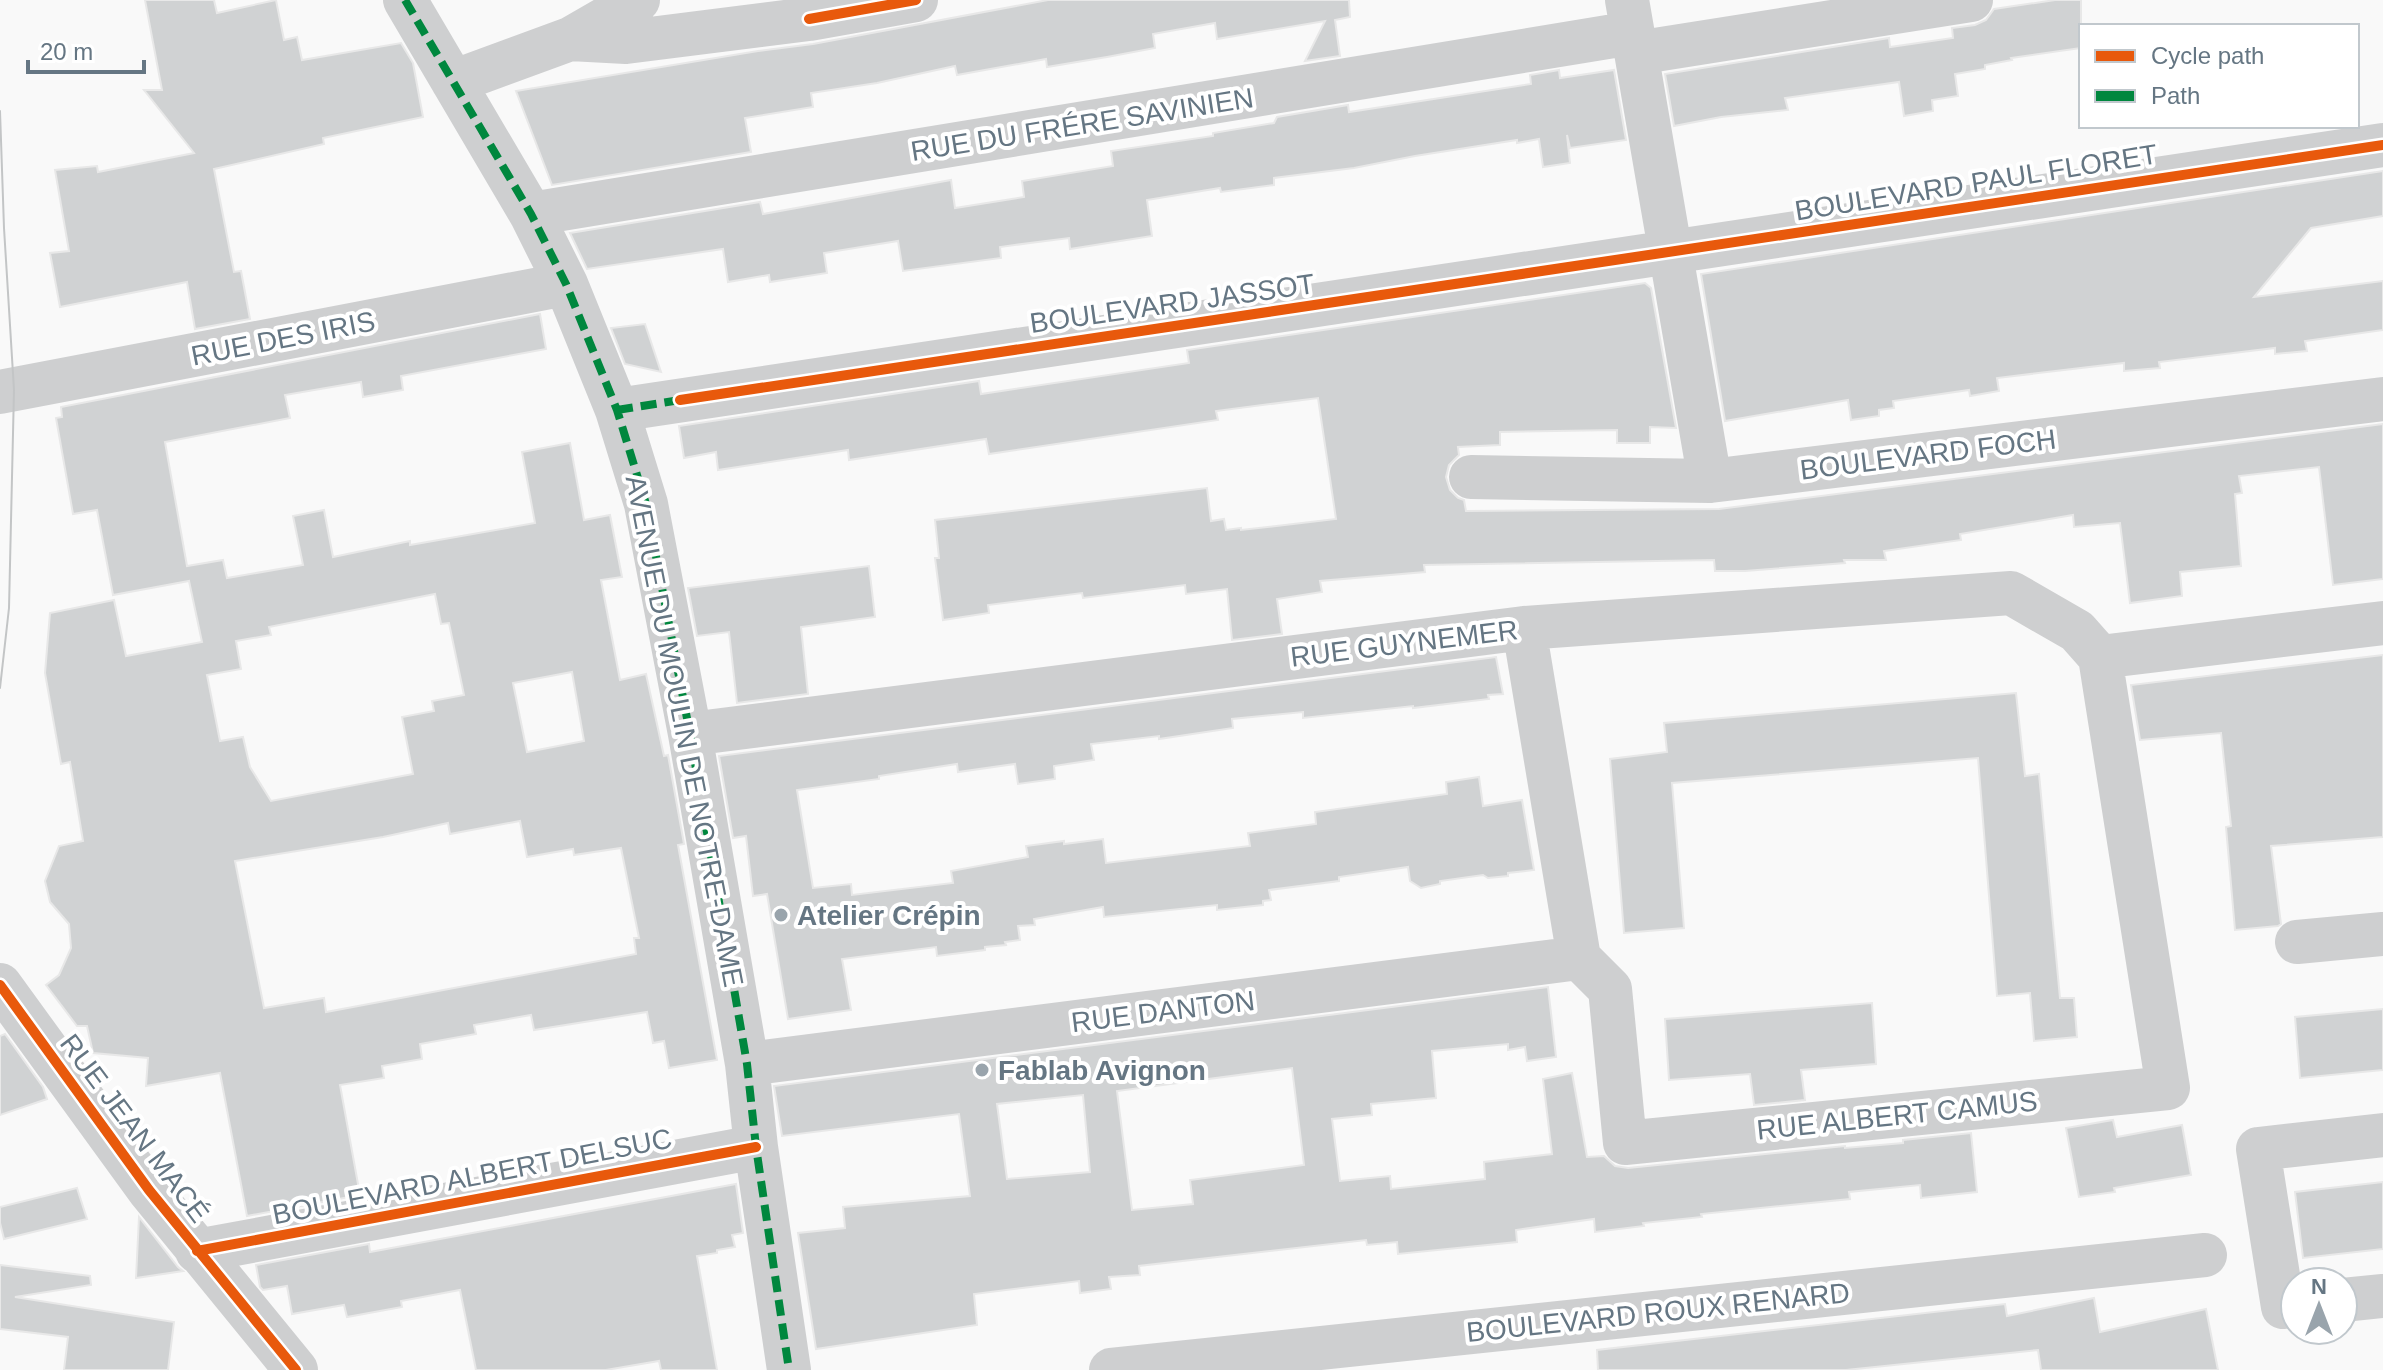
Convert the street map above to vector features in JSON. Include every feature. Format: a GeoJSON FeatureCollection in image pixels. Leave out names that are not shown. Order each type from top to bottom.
{"type":"FeatureCollection","features":[{"type":"Feature","properties":{"kind":"street","name":"AVENUE DU MOULIN DE NOTRE-DAME"},"geometry":{"type":"LineString","coordinates":[[405,0],[531,214],[566,284],[617,410],[646,504],[690,734],[747,1064],[789,1370]]}},
{"type":"Feature","properties":{"kind":"street"},"geometry":{"type":"LineString","coordinates":[[453,82],[570,39],[638,0]]}},
{"type":"Feature","properties":{"kind":"street"},"geometry":{"type":"LineString","coordinates":[[570,39],[626,42],[809,19],[916,0]]}},
{"type":"Feature","properties":{"kind":"street","name":"RUE DU FRÉRE SAVINIEN"},"geometry":{"type":"LineString","coordinates":[[531,214],[1632,29],[1971,0]]}},
{"type":"Feature","properties":{"kind":"street"},"geometry":{"type":"LineString","coordinates":[[1632,29],[1710,481]]}},
{"type":"Feature","properties":{"kind":"street","name":"BOULEVARD PAUL FLORET"},"geometry":{"type":"LineString","coordinates":[[1671,253],[2383,145]]}},
{"type":"Feature","properties":{"kind":"street","name":"BOULEVARD JASSOT"},"geometry":{"type":"LineString","coordinates":[[617,410],[1671,253]]}},
{"type":"Feature","properties":{"kind":"street","name":"RUE DES IRIS"},"geometry":{"type":"LineString","coordinates":[[0,392],[566,284]]}},
{"type":"Feature","properties":{"kind":"street","name":"BOULEVARD FOCH"},"geometry":{"type":"LineString","coordinates":[[1471,477],[1710,481],[2383,399]]}},
{"type":"Feature","properties":{"kind":"street","name":"RUE GUYNEMER"},"geometry":{"type":"LineString","coordinates":[[690,734],[1524,628],[2011,593],[2077,631],[2100,657]]}},
{"type":"Feature","properties":{"kind":"street"},"geometry":{"type":"LineString","coordinates":[[2100,657],[2383,623]]}},
{"type":"Feature","properties":{"kind":"street"},"geometry":{"type":"LineString","coordinates":[[1524,628],[1579,958]]}},
{"type":"Feature","properties":{"kind":"street","name":"RUE ALBERT CAMUS"},"geometry":{"type":"LineString","coordinates":[[1579,958],[1610,989],[1625,1143],[2168,1088],[2100,657]]}},
{"type":"Feature","properties":{"kind":"street"},"geometry":{"type":"LineString","coordinates":[[2297,942],[2383,934]]}},
{"type":"Feature","properties":{"kind":"street","name":"RUE DANTON"},"geometry":{"type":"LineString","coordinates":[[747,1064],[1579,958]]}},
{"type":"Feature","properties":{"kind":"street","name":"RUE JEAN MACÉ"},"geometry":{"type":"LineString","coordinates":[[0,985],[149,1190],[296,1370]]}},
{"type":"Feature","properties":{"kind":"street"},"geometry":{"type":"LineString","coordinates":[[2279,1282],[2258,1149],[2383,1135]]}},
{"type":"Feature","properties":{"kind":"street","name":"BOULEVARD ALBERT DELSUC"},"geometry":{"type":"LineString","coordinates":[[197,1251],[756,1147]]}},
{"type":"Feature","properties":{"kind":"street","name":"BOULEVARD ROUX RENARD"},"geometry":{"type":"LineString","coordinates":[[1111,1370],[2205,1255]]}},
{"type":"Feature","properties":{"kind":"street"},"geometry":{"type":"LineString","coordinates":[[2359,1298],[2383,1296]]}},
{"type":"Feature","properties":{"kind":"building"},"geometry":{"type":"Polygon","coordinates":[[[145,0],[214,0],[217,13],[276,0],[284,40],[297,37],[302,60],[401,43],[413,63],[423,117],[323,138],[324,144],[214,169],[234,272],[241,271],[250,319],[195,329],[187,282],[60,307],[50,253],[69,251],[55,170],[97,166],[98,172],[194,153],[144,90],[162,90],[145,0]]]}},
{"type":"Feature","properties":{"kind":"building"},"geometry":{"type":"Polygon","coordinates":[[[1048,0],[1349,0],[1350,17],[1335,20],[1340,56],[1305,61],[1325,21],[1217,39],[1215,23],[1153,34],[1155,48],[1107,57],[1047,67],[1046,59],[957,75],[955,66],[811,93],[813,107],[745,118],[751,152],[552,185],[516,91],[813,44],[1048,0]]]}},
{"type":"Feature","properties":{"kind":"building"},"geometry":{"type":"Polygon","coordinates":[[[2055,0],[2081,0],[2079,48],[2011,58],[1985,65],[1985,69],[1955,74],[1958,96],[1932,100],[1933,111],[1904,116],[1899,82],[1785,98],[1788,110],[1674,126],[1665,74],[1889,38],[1890,47],[1953,38],[1952,28],[1975,25],[1986,20],[1994,9],[2055,0]]]}},
{"type":"Feature","properties":{"kind":"building"},"geometry":{"type":"Polygon","coordinates":[[[1559,70],[1560,78],[1614,70],[1626,140],[1570,148],[1567,135],[1570,163],[1543,167],[1539,139],[1517,143],[1517,140],[1354,168],[1274,178],[1274,185],[1221,192],[1220,188],[1147,200],[1152,236],[1070,249],[1069,238],[1000,247],[1001,258],[903,271],[898,241],[824,253],[827,273],[770,282],[769,275],[728,282],[723,249],[587,269],[570,233],[760,202],[763,214],[951,180],[955,208],[1024,197],[1022,181],[1113,166],[1111,151],[1213,136],[1213,133],[1274,123],[1277,117],[1348,105],[1349,112],[1531,84],[1530,75],[1559,70]]]}},
{"type":"Feature","properties":{"kind":"building"},"geometry":{"type":"Polygon","coordinates":[[[2383,171],[2383,216],[2311,228],[2254,297],[2383,281],[2383,330],[2305,341],[2307,351],[2275,354],[2275,348],[2159,362],[2160,368],[2124,371],[2124,363],[1997,378],[1999,391],[1970,396],[1969,390],[1893,401],[1894,408],[1879,410],[1879,416],[1851,420],[1848,400],[1725,421],[1701,274],[2383,171]]]}},
{"type":"Feature","properties":{"kind":"building"},"geometry":{"type":"Polygon","coordinates":[[[1645,283],[1651,288],[1676,428],[1650,427],[1650,443],[1617,443],[1617,430],[1500,432],[1500,445],[1458,447],[1459,455],[1449,465],[1446,477],[1450,490],[1464,500],[1466,511],[1719,509],[2383,424],[2383,579],[2333,585],[2319,467],[2239,476],[2242,493],[2235,494],[2241,566],[2180,572],[2182,596],[2130,603],[2120,523],[2074,527],[2073,515],[1960,534],[1961,540],[1884,551],[1886,560],[1844,560],[1845,563],[1745,571],[1715,571],[1714,560],[1424,565],[1425,572],[1320,581],[1322,592],[1277,599],[1282,634],[1232,640],[1227,589],[1186,594],[1185,585],[1083,598],[1082,593],[988,605],[989,613],[943,620],[935,558],[939,558],[935,520],[1207,488],[1211,521],[1224,519],[1226,530],[1336,519],[1318,398],[1216,411],[1218,420],[989,454],[986,439],[849,460],[848,450],[718,470],[716,452],[684,458],[679,426],[979,381],[981,394],[1189,363],[1187,350],[1645,283]]]}},
{"type":"Feature","properties":{"kind":"building"},"geometry":{"type":"Polygon","coordinates":[[[540,314],[546,349],[401,376],[403,390],[363,397],[361,382],[285,395],[290,418],[165,442],[187,566],[223,560],[227,578],[303,565],[293,516],[324,510],[333,557],[410,541],[410,545],[535,523],[522,452],[570,443],[584,520],[610,515],[622,577],[601,580],[620,680],[646,674],[664,756],[668,755],[684,844],[678,845],[717,1060],[669,1068],[664,1041],[653,1043],[647,1012],[534,1030],[531,1015],[474,1025],[476,1034],[420,1044],[422,1059],[382,1066],[384,1078],[340,1085],[360,1195],[247,1216],[220,1073],[146,1086],[148,1058],[93,1053],[87,1026],[77,1026],[46,985],[59,975],[71,948],[69,924],[50,902],[45,881],[59,846],[83,841],[70,762],[61,764],[45,673],[50,613],[114,600],[126,656],[202,642],[189,581],[113,595],[97,510],[73,514],[56,418],[62,417],[61,407],[540,314]],[[435,594],[269,627],[271,635],[236,641],[241,669],[207,675],[220,741],[243,737],[250,767],[271,801],[413,774],[402,717],[434,711],[432,701],[464,695],[449,623],[441,624],[435,594]],[[572,672],[513,683],[527,752],[584,741],[572,672]],[[520,821],[450,834],[448,823],[235,861],[264,1008],[324,998],[326,1012],[636,954],[634,938],[639,938],[621,848],[574,855],[573,849],[527,857],[520,821]]]}},
{"type":"Feature","properties":{"kind":"building"},"geometry":{"type":"Polygon","coordinates":[[[645,324],[661,372],[625,364],[611,328],[645,324]]]}},
{"type":"Feature","properties":{"kind":"building"},"geometry":{"type":"Polygon","coordinates":[[[869,566],[875,617],[801,627],[808,694],[737,703],[729,632],[697,636],[688,588],[869,566]]]}},
{"type":"Feature","properties":{"kind":"building"},"geometry":{"type":"Polygon","coordinates":[[[2383,655],[2383,837],[2271,846],[2281,924],[2235,930],[2226,827],[2231,826],[2221,733],[2140,740],[2131,685],[2383,655]]]}},
{"type":"Feature","properties":{"kind":"building"},"geometry":{"type":"Polygon","coordinates":[[[1496,657],[1503,694],[1488,695],[1489,699],[1303,718],[1303,712],[1232,719],[1233,728],[1159,739],[1159,736],[1091,744],[1094,760],[1054,766],[1055,779],[1018,784],[1015,764],[958,772],[957,764],[797,790],[813,888],[851,884],[852,895],[953,883],[951,871],[1028,857],[1026,846],[1064,841],[1064,844],[1103,839],[1106,863],[1250,846],[1248,833],[1316,824],[1315,812],[1447,794],[1446,782],[1479,777],[1483,806],[1522,800],[1534,870],[1508,873],[1508,876],[1488,878],[1483,875],[1440,881],[1440,884],[1421,888],[1410,881],[1408,867],[1339,877],[1339,881],[1269,890],[1271,900],[1263,901],[1263,905],[1217,910],[1217,905],[1104,917],[1103,907],[1034,919],[1035,925],[1018,926],[1020,940],[985,947],[985,950],[937,956],[936,947],[842,959],[851,1010],[788,1019],[767,894],[753,896],[746,836],[733,838],[719,756],[1496,657]]]}},
{"type":"Feature","properties":{"kind":"building"},"geometry":{"type":"Polygon","coordinates":[[[2016,693],[2025,776],[2039,774],[2060,998],[2074,998],[2077,1037],[2034,1041],[2030,993],[1997,996],[1978,758],[1672,783],[1684,928],[1624,933],[1610,759],[1667,752],[1664,723],[2016,693]]]}},
{"type":"Feature","properties":{"kind":"building"},"geometry":{"type":"Polygon","coordinates":[[[1548,987],[1556,1057],[1527,1061],[1525,1047],[1508,1050],[1508,1044],[1432,1051],[1436,1098],[1371,1104],[1372,1115],[1332,1119],[1340,1181],[1390,1176],[1391,1189],[1485,1179],[1484,1162],[1552,1154],[1543,1079],[1572,1073],[1587,1157],[1604,1156],[1615,1166],[1628,1168],[1903,1143],[1903,1140],[1971,1133],[1977,1192],[1921,1198],[1920,1185],[1849,1192],[1850,1199],[1701,1214],[1702,1217],[1595,1232],[1594,1219],[1516,1230],[1517,1242],[1398,1254],[1397,1242],[1367,1245],[1366,1240],[1139,1266],[1140,1275],[1109,1277],[1111,1289],[1080,1293],[1079,1281],[974,1294],[977,1325],[816,1349],[798,1233],[845,1228],[843,1207],[970,1196],[959,1114],[782,1136],[774,1086],[1548,987]],[[1292,1068],[1117,1091],[1132,1210],[1193,1204],[1190,1180],[1304,1165],[1292,1068]],[[1083,1095],[997,1104],[1007,1179],[1090,1172],[1083,1095]]]}},
{"type":"Feature","properties":{"kind":"building"},"geometry":{"type":"Polygon","coordinates":[[[1872,1003],[1876,1064],[1801,1070],[1805,1100],[1754,1105],[1750,1074],[1669,1080],[1665,1019],[1872,1003]]]}},
{"type":"Feature","properties":{"kind":"building"},"geometry":{"type":"Polygon","coordinates":[[[2383,1009],[2383,1070],[2300,1078],[2295,1017],[2383,1009]]]}},
{"type":"Feature","properties":{"kind":"building"},"geometry":{"type":"Polygon","coordinates":[[[5,1034],[43,1087],[47,1099],[0,1115],[0,1036],[5,1034]]]}},
{"type":"Feature","properties":{"kind":"building"},"geometry":{"type":"Polygon","coordinates":[[[2113,1120],[2117,1137],[2182,1125],[2191,1175],[2079,1197],[2066,1128],[2113,1120]]]}},
{"type":"Feature","properties":{"kind":"building"},"geometry":{"type":"Polygon","coordinates":[[[2383,1182],[2383,1249],[2303,1258],[2295,1192],[2383,1182]]]}},
{"type":"Feature","properties":{"kind":"building"},"geometry":{"type":"Polygon","coordinates":[[[736,1184],[743,1233],[732,1235],[735,1247],[697,1256],[717,1370],[661,1370],[659,1361],[606,1370],[476,1370],[460,1290],[401,1301],[402,1307],[347,1317],[344,1305],[292,1314],[287,1286],[263,1290],[260,1287],[256,1265],[369,1244],[370,1252],[736,1184]]]}},
{"type":"Feature","properties":{"kind":"building"},"geometry":{"type":"Polygon","coordinates":[[[77,1188],[87,1219],[4,1239],[0,1207],[77,1188]]]}},
{"type":"Feature","properties":{"kind":"building"},"geometry":{"type":"Polygon","coordinates":[[[139,1217],[178,1267],[183,1271],[136,1278],[139,1217]]]}},
{"type":"Feature","properties":{"kind":"building"},"geometry":{"type":"Polygon","coordinates":[[[0,1265],[90,1276],[91,1285],[15,1297],[174,1322],[168,1370],[64,1370],[68,1337],[0,1329],[0,1265]]]}},
{"type":"Feature","properties":{"kind":"building"},"geometry":{"type":"Polygon","coordinates":[[[2094,1298],[2100,1332],[2206,1309],[2218,1370],[2041,1370],[2038,1350],[1846,1370],[1598,1370],[1597,1350],[2005,1304],[2007,1316],[2094,1298]]]}},
{"type":"Feature","properties":{"kind":"tram line"},"geometry":{"type":"LineString","coordinates":[[0,111],[14,390],[9,608],[0,688]]}},
{"type":"Feature","properties":{"kind":"marked path"},"geometry":{"type":"LineString","coordinates":[[405,0],[531,214],[566,284],[617,410],[646,504],[690,734],[747,1064],[789,1370]]}},
{"type":"Feature","properties":{"kind":"marked path"},"geometry":{"type":"LineString","coordinates":[[617,410],[680,400]]}},
{"type":"Feature","properties":{"kind":"cycle path"},"geometry":{"type":"LineString","coordinates":[[809,19],[916,0]]}},
{"type":"Feature","properties":{"kind":"cycle path"},"geometry":{"type":"LineString","coordinates":[[680,400],[2383,145]]}},
{"type":"Feature","properties":{"kind":"cycle path"},"geometry":{"type":"LineString","coordinates":[[0,985],[149,1190],[296,1370]]}},
{"type":"Feature","properties":{"kind":"cycle path"},"geometry":{"type":"LineString","coordinates":[[197,1251],[756,1147]]}},
{"type":"Feature","properties":{"kind":"place","name":"Atelier Crépin"},"geometry":{"type":"Point","coordinates":[781,915]}},
{"type":"Feature","properties":{"kind":"place","name":"Fablab Avignon"},"geometry":{"type":"Point","coordinates":[982,1070]}}]}
